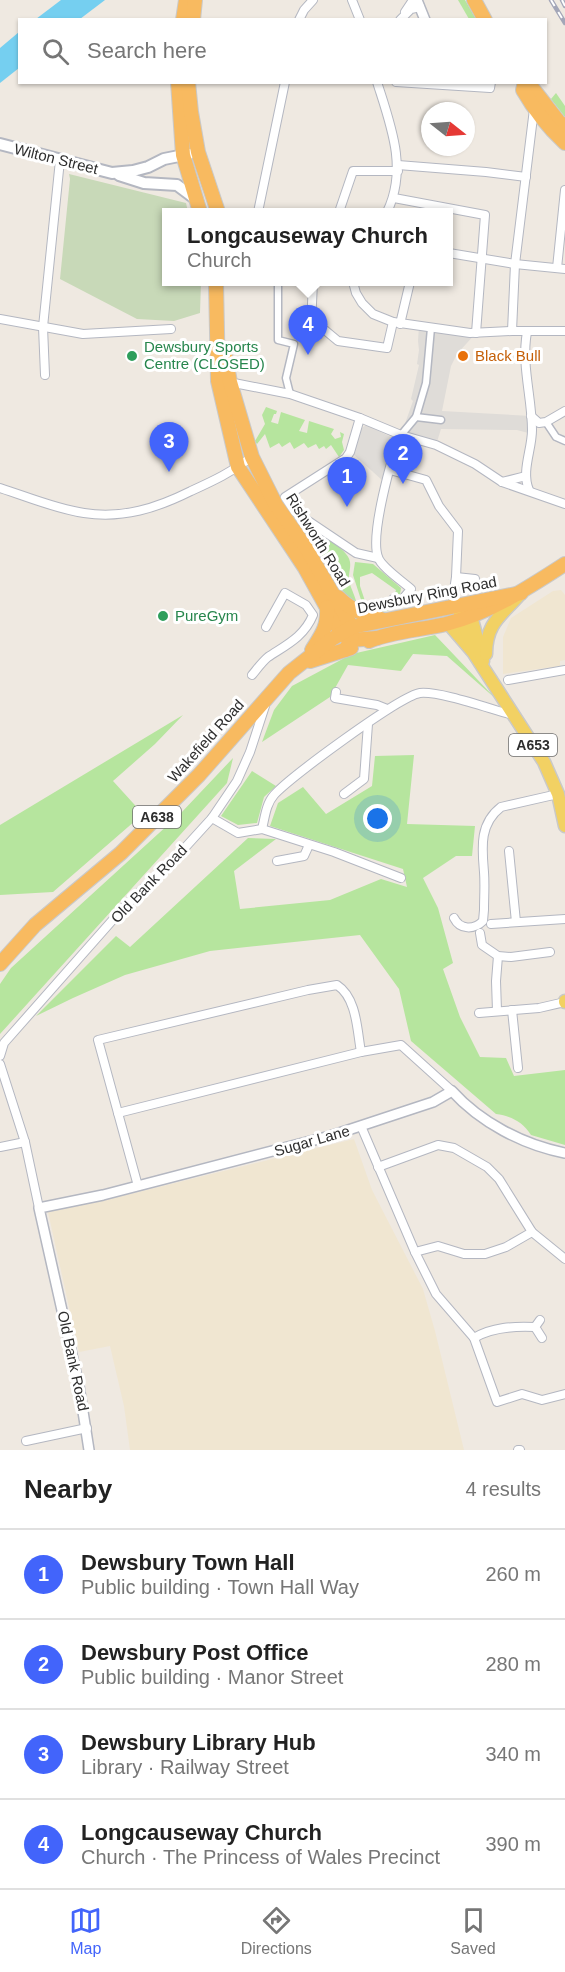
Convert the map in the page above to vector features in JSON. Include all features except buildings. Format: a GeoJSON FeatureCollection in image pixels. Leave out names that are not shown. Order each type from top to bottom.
{"type":"FeatureCollection","features":[{"type":"Feature","properties":{"kind":"highway"},"geometry":{"type":"LineString","coordinates":[[183,18],[186,0]]}},
{"type":"Feature","properties":{"kind":"highway"},"geometry":{"type":"LineString","coordinates":[[193,18],[195,0]]}},
{"type":"Feature","properties":{"kind":"highway"},"geometry":{"type":"LineString","coordinates":[[474,0],[484,18]]}},
{"type":"Feature","properties":{"kind":"highway"},"geometry":{"type":"LineString","coordinates":[[178,84],[183,155],[198,206]]}},
{"type":"Feature","properties":{"kind":"highway"},"geometry":{"type":"LineString","coordinates":[[188,84],[198,152],[216,208]]}},
{"type":"Feature","properties":{"kind":"highway"},"geometry":{"type":"LineString","coordinates":[[524,84],[523,90],[534,109],[565,143]]}},
{"type":"Feature","properties":{"kind":"highway"},"geometry":{"type":"LineString","coordinates":[[526,84],[531,86],[559,122],[565,126]]}},
{"type":"Feature","properties":{"kind":"highway"},"geometry":{"type":"LineString","coordinates":[[205,174],[214,181],[225,208]]}},
{"type":"Feature","properties":{"kind":"highway"},"geometry":{"type":"LineString","coordinates":[[216,286],[224,382],[238,467]]}},
{"type":"Feature","properties":{"kind":"highway"},"geometry":{"type":"LineString","coordinates":[[224,382],[225,286]]}},
{"type":"Feature","properties":{"kind":"highway","name":"Rishworth Road"},"geometry":{"type":"LineString","coordinates":[[224,382],[252,457],[276,505],[305,546],[328,587],[345,640]]}},
{"type":"Feature","properties":{"kind":"highway","name":"Rishworth Road"},"geometry":{"type":"LineString","coordinates":[[238,467],[305,568],[345,640]]}},
{"type":"Feature","properties":{"kind":"highway","name":"Dewsbury Ring Road"},"geometry":{"type":"LineString","coordinates":[[345,640],[386,620],[462,609],[521,593],[565,564]]}},
{"type":"Feature","properties":{"kind":"highway"},"geometry":{"type":"LineString","coordinates":[[328,587],[349,608],[366,616],[386,620]]}},
{"type":"Feature","properties":{"kind":"highway"},"geometry":{"type":"LineString","coordinates":[[305,662],[325,630],[327,607]]}},
{"type":"Feature","properties":{"kind":"highway","name":"Dewsbury Ring Road"},"geometry":{"type":"LineString","coordinates":[[345,640],[377,638],[448,623],[462,609]]}},
{"type":"Feature","properties":{"kind":"highway","name":"Wakefield Road"},"geometry":{"type":"LineString","coordinates":[[0,964],[35,925],[120,853],[199,775],[289,673],[332,639],[345,640]]}},
{"type":"Feature","properties":{"kind":"main road","name":"Wilton Street"},"geometry":{"type":"LineString","coordinates":[[0,144],[144,183],[177,185],[198,206]]}},
{"type":"Feature","properties":{"kind":"main road","name":"Wilton Street"},"geometry":{"type":"LineString","coordinates":[[112,173],[133,171],[164,159],[198,152]]}},
{"type":"Feature","properties":{"kind":"main road"},"geometry":{"type":"LineString","coordinates":[[485,671],[486,644],[490,628],[521,593]]}},
{"type":"Feature","properties":{"kind":"main road","name":"A653"},"geometry":{"type":"LineString","coordinates":[[462,609],[473,652]]}},
{"type":"Feature","properties":{"kind":"main road","name":"A653"},"geometry":{"type":"LineString","coordinates":[[462,609],[485,671]]}},
{"type":"Feature","properties":{"kind":"main road","name":"A653"},"geometry":{"type":"LineString","coordinates":[[448,623],[473,652],[544,762],[558,794],[565,825]]}},
{"type":"Feature","properties":{"kind":"street"},"geometry":{"type":"LineString","coordinates":[[300,18],[313,0]]}},
{"type":"Feature","properties":{"kind":"street"},"geometry":{"type":"LineString","coordinates":[[352,0],[359,18]]}},
{"type":"Feature","properties":{"kind":"street"},"geometry":{"type":"LineString","coordinates":[[402,18],[413,0]]}},
{"type":"Feature","properties":{"kind":"street"},"geometry":{"type":"LineString","coordinates":[[402,18],[419,4]]}},
{"type":"Feature","properties":{"kind":"street"},"geometry":{"type":"LineString","coordinates":[[259,208],[285,84]]}},
{"type":"Feature","properties":{"kind":"street"},"geometry":{"type":"LineString","coordinates":[[378,84],[398,168],[394,198],[389,208]]}},
{"type":"Feature","properties":{"kind":"street"},"geometry":{"type":"LineString","coordinates":[[427,84],[490,88],[491,84]]}},
{"type":"Feature","properties":{"kind":"street"},"geometry":{"type":"LineString","coordinates":[[512,331],[515,264],[534,109]]}},
{"type":"Feature","properties":{"kind":"street"},"geometry":{"type":"LineString","coordinates":[[45,375],[43,327],[60,160]]}},
{"type":"Feature","properties":{"kind":"street"},"geometry":{"type":"LineString","coordinates":[[341,208],[353,171],[398,168],[483,171],[526,177]]}},
{"type":"Feature","properties":{"kind":"street"},"geometry":{"type":"LineString","coordinates":[[453,254],[515,264],[561,268],[565,190]]}},
{"type":"Feature","properties":{"kind":"street"},"geometry":{"type":"LineString","coordinates":[[394,198],[447,208]]}},
{"type":"Feature","properties":{"kind":"street"},"geometry":{"type":"LineString","coordinates":[[453,209],[484,215],[476,333]]}},
{"type":"Feature","properties":{"kind":"street"},"geometry":{"type":"LineString","coordinates":[[278,286],[278,340],[294,344],[286,378],[290,394]]}},
{"type":"Feature","properties":{"kind":"street"},"geometry":{"type":"LineString","coordinates":[[313,286],[311,325],[326,331],[338,340],[387,348],[409,286]]}},
{"type":"Feature","properties":{"kind":"street"},"geometry":{"type":"LineString","coordinates":[[354,286],[362,303],[374,314],[396,323],[476,333],[565,332]]}},
{"type":"Feature","properties":{"kind":"street"},"geometry":{"type":"LineString","coordinates":[[0,319],[83,334],[171,328]]}},
{"type":"Feature","properties":{"kind":"street"},"geometry":{"type":"LineString","coordinates":[[378,558],[375,541],[377,524],[400,435],[416,417],[426,383],[431,328]]}},
{"type":"Feature","properties":{"kind":"street"},"geometry":{"type":"LineString","coordinates":[[527,332],[524,346],[532,434],[526,476],[529,490]]}},
{"type":"Feature","properties":{"kind":"street"},"geometry":{"type":"LineString","coordinates":[[224,382],[290,394],[360,418],[400,435],[436,445],[475,464],[502,482],[565,504]]}},
{"type":"Feature","properties":{"kind":"street"},"geometry":{"type":"LineString","coordinates":[[531,416],[539,423],[546,422],[565,411]]}},
{"type":"Feature","properties":{"kind":"street"},"geometry":{"type":"LineString","coordinates":[[416,417],[441,420]]}},
{"type":"Feature","properties":{"kind":"street"},"geometry":{"type":"LineString","coordinates":[[360,418],[346,458],[285,497],[295,513],[356,553],[378,558],[411,589],[402,601],[393,599]]}},
{"type":"Feature","properties":{"kind":"street"},"geometry":{"type":"LineString","coordinates":[[546,422],[556,437],[565,441]]}},
{"type":"Feature","properties":{"kind":"street"},"geometry":{"type":"LineString","coordinates":[[0,488],[65,509],[85,513],[126,514],[143,511],[173,500],[217,480],[252,457]]}},
{"type":"Feature","properties":{"kind":"street"},"geometry":{"type":"LineString","coordinates":[[390,470],[426,480],[439,506],[458,531],[456,577],[462,609]]}},
{"type":"Feature","properties":{"kind":"street"},"geometry":{"type":"LineString","coordinates":[[502,482],[526,476]]}},
{"type":"Feature","properties":{"kind":"street"},"geometry":{"type":"LineString","coordinates":[[456,577],[475,579]]}},
{"type":"Feature","properties":{"kind":"street"},"geometry":{"type":"LineString","coordinates":[[252,675],[266,659],[292,644],[310,624],[313,615],[306,605],[285,593],[266,627]]}},
{"type":"Feature","properties":{"kind":"street"},"geometry":{"type":"LineString","coordinates":[[508,680],[565,670]]}},
{"type":"Feature","properties":{"kind":"street"},"geometry":{"type":"LineString","coordinates":[[336,692],[335,698],[377,705],[387,709]]}},
{"type":"Feature","properties":{"kind":"street"},"geometry":{"type":"LineString","coordinates":[[262,829],[269,802],[277,792],[319,758],[407,697],[428,693],[515,716]]}},
{"type":"Feature","properties":{"kind":"street","name":"Old Bank Road"},"geometry":{"type":"LineString","coordinates":[[0,1056],[4,1043],[124,906],[182,852],[212,818],[237,782],[270,694]]}},
{"type":"Feature","properties":{"kind":"street"},"geometry":{"type":"LineString","coordinates":[[344,794],[364,779],[368,724]]}},
{"type":"Feature","properties":{"kind":"street"},"geometry":{"type":"LineString","coordinates":[[454,918],[456,922],[467,928],[477,927],[483,921],[483,834],[494,813],[501,807],[558,794]]}},
{"type":"Feature","properties":{"kind":"street"},"geometry":{"type":"LineString","coordinates":[[212,818],[238,833],[262,829],[401,878]]}},
{"type":"Feature","properties":{"kind":"street"},"geometry":{"type":"LineString","coordinates":[[277,861],[304,856],[309,845]]}},
{"type":"Feature","properties":{"kind":"street"},"geometry":{"type":"LineString","coordinates":[[509,851],[516,922]]}},
{"type":"Feature","properties":{"kind":"street"},"geometry":{"type":"LineString","coordinates":[[491,924],[565,919]]}},
{"type":"Feature","properties":{"kind":"street"},"geometry":{"type":"LineString","coordinates":[[480,933],[482,945],[498,956],[511,957],[550,952]]}},
{"type":"Feature","properties":{"kind":"street"},"geometry":{"type":"LineString","coordinates":[[497,1011],[498,956]]}},
{"type":"Feature","properties":{"kind":"street"},"geometry":{"type":"LineString","coordinates":[[138,1186],[98,1040],[308,990],[338,985],[345,990],[350,999],[361,1052]]}},
{"type":"Feature","properties":{"kind":"street"},"geometry":{"type":"LineString","coordinates":[[479,1013],[539,1008],[565,1002]]}},
{"type":"Feature","properties":{"kind":"street"},"geometry":{"type":"LineString","coordinates":[[512,1010],[518,1068]]}},
{"type":"Feature","properties":{"kind":"street"},"geometry":{"type":"LineString","coordinates":[[118,1113],[361,1052],[401,1045],[464,1104],[500,1130],[542,1148],[565,1153]]}},
{"type":"Feature","properties":{"kind":"street","name":"Old Bank Road"},"geometry":{"type":"LineString","coordinates":[[0,1064],[25,1142],[87,1428],[89,1450]]}},
{"type":"Feature","properties":{"kind":"street","name":"Sugar Lane"},"geometry":{"type":"LineString","coordinates":[[39,1208],[285,1149],[433,1102],[452,1091]]}},
{"type":"Feature","properties":{"kind":"street"},"geometry":{"type":"LineString","coordinates":[[361,1126],[415,1252],[436,1294],[474,1338],[497,1402],[522,1394],[542,1400],[565,1394]]}},
{"type":"Feature","properties":{"kind":"street"},"geometry":{"type":"LineString","coordinates":[[0,1147],[25,1142]]}},
{"type":"Feature","properties":{"kind":"street"},"geometry":{"type":"LineString","coordinates":[[378,1167],[438,1145],[454,1148],[486,1167],[499,1179],[532,1232],[565,1259]]}},
{"type":"Feature","properties":{"kind":"street"},"geometry":{"type":"LineString","coordinates":[[415,1252],[438,1246],[464,1254],[485,1254],[506,1247],[532,1232]]}},
{"type":"Feature","properties":{"kind":"street"},"geometry":{"type":"LineString","coordinates":[[474,1338],[486,1331],[538,1323],[542,1338]]}},
{"type":"Feature","properties":{"kind":"street"},"geometry":{"type":"LineString","coordinates":[[26,1441],[87,1428]]}},
{"type":"Feature","properties":{"kind":"shaded area"},"geometry":{"type":"Polygon","coordinates":[[[419,326],[476,333],[457,354],[451,366],[442,411],[531,416],[532,434],[517,430],[441,429],[436,445],[401,435],[413,401],[411,399],[419,365],[417,364],[419,326]]]}},
{"type":"Feature","properties":{"kind":"shaded area"},"geometry":{"type":"Polygon","coordinates":[[[366,425],[391,437],[393,442],[382,480],[353,454],[362,428],[366,425]]]}},
{"type":"Feature","properties":{"kind":"shaded area"},"geometry":{"type":"Polygon","coordinates":[[[561,590],[565,595],[565,660],[560,661],[560,666],[503,674],[503,637],[511,618],[553,591],[561,590]]]}},
{"type":"Feature","properties":{"kind":"shaded area"},"geometry":{"type":"Polygon","coordinates":[[[354,1139],[372,1190],[423,1289],[464,1450],[130,1450],[124,1406],[110,1346],[79,1352],[48,1212],[102,1201],[354,1139]]]}},
{"type":"Feature","properties":{"kind":"green space"},"geometry":{"type":"Polygon","coordinates":[[[458,0],[465,0],[475,18],[468,18],[458,0]]]}},
{"type":"Feature","properties":{"kind":"green space"},"geometry":{"type":"Polygon","coordinates":[[[556,93],[565,106],[565,117],[551,99],[556,93]]]}},
{"type":"Feature","properties":{"kind":"green space"},"geometry":{"type":"Polygon","coordinates":[[[69,174],[186,203],[187,208],[162,208],[162,286],[201,286],[200,313],[174,321],[137,319],[60,279],[69,174]]]}},
{"type":"Feature","properties":{"kind":"green space"},"geometry":{"type":"Polygon","coordinates":[[[266,407],[277,411],[271,422],[278,424],[281,412],[305,420],[299,431],[307,433],[309,421],[334,429],[331,434],[335,439],[341,437],[340,432],[344,434],[342,442],[344,450],[339,457],[331,445],[326,449],[324,446],[319,449],[316,444],[308,448],[304,443],[294,449],[290,442],[282,447],[279,443],[270,448],[265,434],[257,444],[255,441],[265,424],[262,415],[266,407]]]}},
{"type":"Feature","properties":{"kind":"green space"},"geometry":{"type":"Polygon","coordinates":[[[299,522],[329,539],[348,557],[349,581],[357,608],[341,587],[299,522]]]}},
{"type":"Feature","properties":{"kind":"green space"},"geometry":{"type":"Polygon","coordinates":[[[355,562],[373,564],[401,588],[400,595],[372,573],[360,577],[360,586],[366,604],[385,610],[387,601],[398,606],[397,609],[392,608],[382,612],[364,609],[353,575],[355,562]]]}},
{"type":"Feature","properties":{"kind":"green space"},"geometry":{"type":"Polygon","coordinates":[[[435,635],[496,699],[447,656],[413,654],[401,671],[348,665],[330,697],[262,742],[274,710],[292,686],[352,654],[435,635]]]}},
{"type":"Feature","properties":{"kind":"green space"},"geometry":{"type":"Polygon","coordinates":[[[183,715],[155,744],[113,781],[143,814],[53,892],[0,895],[0,825],[183,715]]]}},
{"type":"Feature","properties":{"kind":"green space"},"geometry":{"type":"Polygon","coordinates":[[[414,755],[407,824],[475,826],[472,856],[456,856],[423,878],[438,908],[453,963],[443,969],[460,1017],[480,1057],[506,1058],[514,1076],[565,1070],[565,1145],[531,1135],[516,1120],[496,1114],[411,1041],[399,989],[360,935],[210,951],[125,975],[36,1016],[116,936],[130,947],[248,838],[276,839],[234,871],[240,909],[330,900],[381,879],[407,887],[403,869],[270,826],[278,803],[303,787],[326,814],[372,786],[375,756],[414,755]]]}},
{"type":"Feature","properties":{"kind":"green space"},"geometry":{"type":"Polygon","coordinates":[[[233,758],[227,783],[0,1034],[0,984],[11,968],[181,813],[233,758]]]}},
{"type":"Feature","properties":{"kind":"green space"},"geometry":{"type":"Polygon","coordinates":[[[252,771],[276,786],[264,797],[257,823],[238,825],[221,816],[252,771]]]}},
{"type":"Feature","properties":{"kind":"water"},"geometry":{"type":"Polygon","coordinates":[[[61,0],[105,0],[81,18],[37,18],[61,0]]]}},
{"type":"Feature","properties":{"kind":"water"},"geometry":{"type":"Polygon","coordinates":[[[18,33],[18,69],[0,83],[0,48],[18,33]]]}},
{"type":"Feature","properties":{"kind":"railway"},"geometry":{"type":"LineString","coordinates":[[551,0],[565,23]]}},
{"type":"Feature","properties":{"kind":"railway"},"geometry":{"type":"LineString","coordinates":[[562,0],[565,6]]}},
{"type":"Feature","properties":{"kind":"place","name":"Longcauseway Church"},"geometry":{"type":"Point","coordinates":[308,355]}},
{"type":"Feature","properties":{"kind":"place","name":"Dewsbury Sports Centre (CLOSED)"},"geometry":{"type":"Point","coordinates":[132,356]}},
{"type":"Feature","properties":{"kind":"place","name":"Black Bull"},"geometry":{"type":"Point","coordinates":[463,356]}},
{"type":"Feature","properties":{"kind":"place","name":"Dewsbury Library Hub"},"geometry":{"type":"Point","coordinates":[169,472]}},
{"type":"Feature","properties":{"kind":"place","name":"Dewsbury Post Office"},"geometry":{"type":"Point","coordinates":[403,484]}},
{"type":"Feature","properties":{"kind":"place","name":"Dewsbury Town Hall"},"geometry":{"type":"Point","coordinates":[347,507]}},
{"type":"Feature","properties":{"kind":"place","name":"PureGym"},"geometry":{"type":"Point","coordinates":[163,616]}}]}
